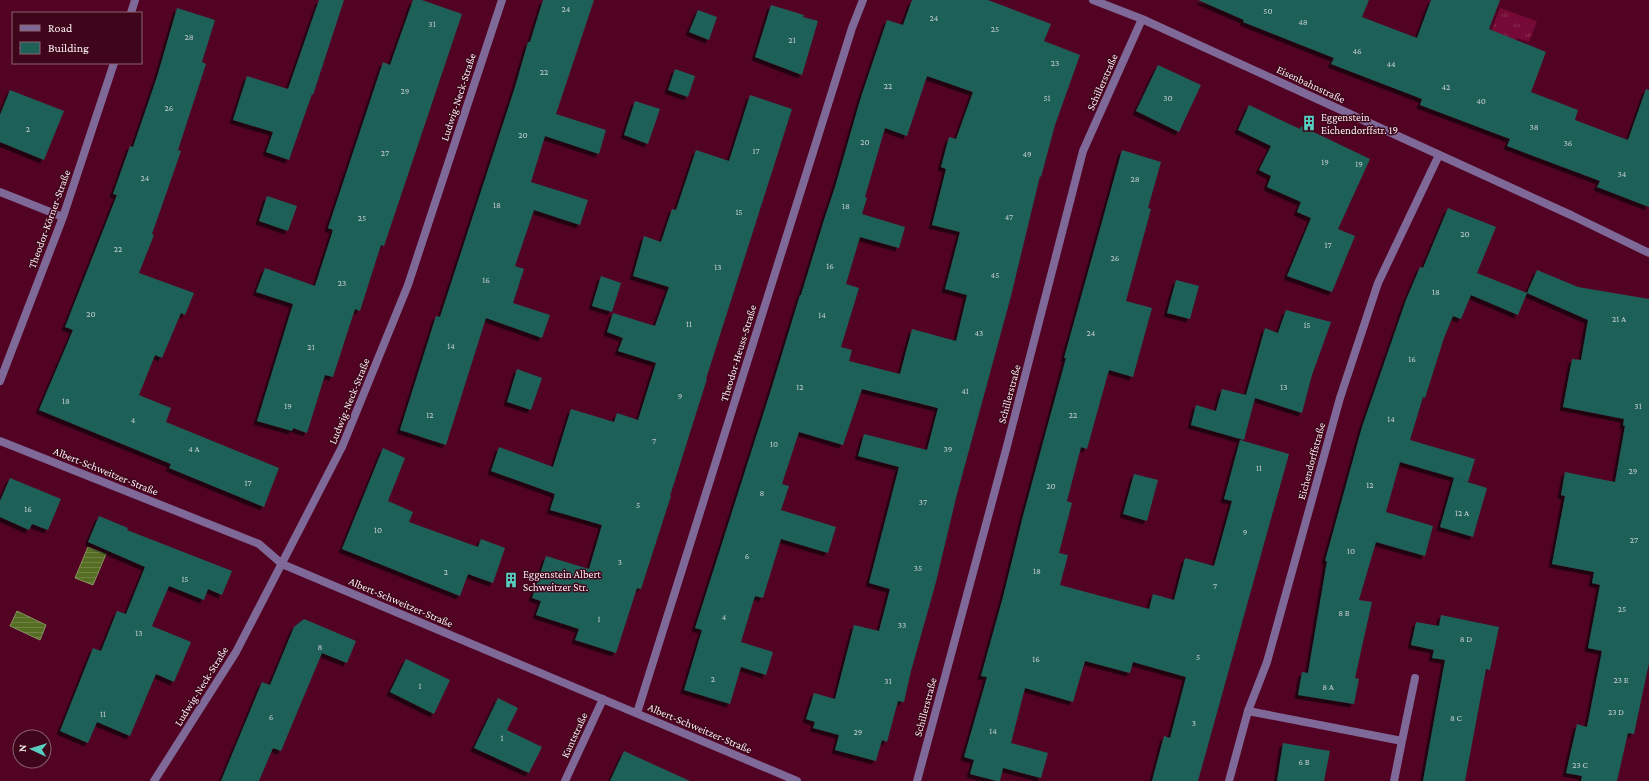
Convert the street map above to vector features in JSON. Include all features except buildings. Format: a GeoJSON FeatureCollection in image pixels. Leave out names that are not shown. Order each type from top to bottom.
{"type":"FeatureCollection","features":[{"type":"Feature","properties":{"kind":"street"},"geometry":{"type":"LineString","coordinates":[[131,12],[135,0]]}},
{"type":"Feature","properties":{"kind":"street","name":"Ludwig-Neck-Straße"},"geometry":{"type":"LineString","coordinates":[[154,781],[236,652],[342,447],[408,285],[502,0]]}},
{"type":"Feature","properties":{"kind":"street","name":"Theodor-Heuss-Straße"},"geometry":{"type":"LineString","coordinates":[[637,713],[852,28],[863,0]]}},
{"type":"Feature","properties":{"kind":"street","name":"Eisenbahnstraße"},"geometry":{"type":"LineString","coordinates":[[1093,0],[1142,19],[1573,216],[1649,253]]}},
{"type":"Feature","properties":{"kind":"street","name":"Schillerstraße"},"geometry":{"type":"LineString","coordinates":[[917,781],[1003,461],[1083,151],[1142,19]]}},
{"type":"Feature","properties":{"kind":"street","name":"Theodor-Körner-Straße"},"geometry":{"type":"LineString","coordinates":[[0,380],[63,217],[114,64]]}},
{"type":"Feature","properties":{"kind":"street","name":"Eichendorffstraße"},"geometry":{"type":"LineString","coordinates":[[1229,781],[1248,711],[1267,662],[1340,398],[1378,283],[1439,155]]}},
{"type":"Feature","properties":{"kind":"street"},"geometry":{"type":"LineString","coordinates":[[0,192],[63,217]]}},
{"type":"Feature","properties":{"kind":"street","name":"Albert-Schweitzer-Straße"},"geometry":{"type":"LineString","coordinates":[[0,441],[259,544],[282,564],[797,781]]}},
{"type":"Feature","properties":{"kind":"street"},"geometry":{"type":"LineString","coordinates":[[1394,781],[1415,678]]}},
{"type":"Feature","properties":{"kind":"street","name":"Kantstraße"},"geometry":{"type":"LineString","coordinates":[[564,781],[603,699]]}},
{"type":"Feature","properties":{"kind":"street"},"geometry":{"type":"LineString","coordinates":[[1248,711],[1402,741]]}},
{"type":"Feature","properties":{"kind":"green space"},"geometry":{"type":"Polygon","coordinates":[[[1500,8],[1537,21],[1529,42],[1517,38],[1504,76],[1478,65],[1500,8]]]}},
{"type":"Feature","properties":{"kind":"shaded area"},"geometry":{"type":"Polygon","coordinates":[[[88,547],[106,554],[93,585],[75,578],[88,547]]]}},
{"type":"Feature","properties":{"kind":"shaded area"},"geometry":{"type":"Polygon","coordinates":[[[17,611],[46,625],[40,640],[10,626],[17,611]]]}},
{"type":"Feature","properties":{"kind":"place","name":"Eggenstein Eichendorffstr. 19"},"geometry":{"type":"Point","coordinates":[1309,123]}},
{"type":"Feature","properties":{"kind":"place","name":"Eggenstein Albert Schweitzer Str."},"geometry":{"type":"Point","coordinates":[511,580]}}]}
